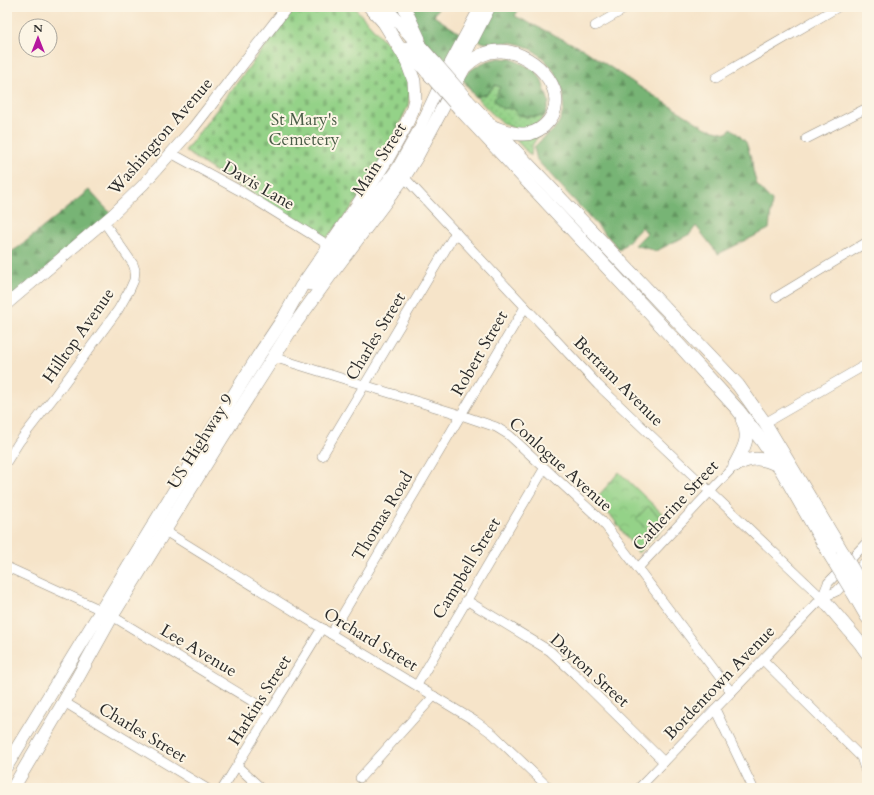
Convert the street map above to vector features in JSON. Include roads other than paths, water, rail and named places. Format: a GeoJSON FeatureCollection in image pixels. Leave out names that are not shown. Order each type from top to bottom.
{"type":"FeatureCollection","features":[{"type":"Feature","properties":{"kind":"highway"},"geometry":{"type":"LineString","coordinates":[[370,7],[432,68],[738,410],[762,441],[836,554],[856,587],[867,617]]}},
{"type":"Feature","properties":{"kind":"highway"},"geometry":{"type":"LineString","coordinates":[[385,7],[423,50]]}},
{"type":"Feature","properties":{"kind":"highway"},"geometry":{"type":"LineString","coordinates":[[404,7],[432,68]]}},
{"type":"Feature","properties":{"kind":"highway","name":"US Highway 9"},"geometry":{"type":"LineString","coordinates":[[14,788],[64,702],[107,613],[238,388],[285,316],[301,287],[349,219],[387,159],[404,128],[414,104],[415,87],[411,69],[383,21]]}},
{"type":"Feature","properties":{"kind":"highway","name":"US Highway 9"},"geometry":{"type":"LineString","coordinates":[[7,765],[107,613],[165,531],[273,357],[329,277],[404,177],[417,156],[462,72],[475,58],[490,52],[500,51],[516,53],[526,57],[540,68],[550,82],[555,101],[550,119],[541,128],[528,134],[516,134],[492,126]]}},
{"type":"Feature","properties":{"kind":"highway"},"geometry":{"type":"LineString","coordinates":[[463,104],[492,126],[738,385],[765,424],[836,554]]}},
{"type":"Feature","properties":{"kind":"highway"},"geometry":{"type":"LineString","coordinates":[[735,465],[746,443],[747,436],[746,426],[738,410]]}},
{"type":"Feature","properties":{"kind":"highway"},"geometry":{"type":"LineString","coordinates":[[735,465],[744,461],[761,459],[779,466]]}},
{"type":"Feature","properties":{"kind":"highway"},"geometry":{"type":"LineString","coordinates":[[856,587],[867,594]]}},
{"type":"Feature","properties":{"kind":"highway"},"geometry":{"type":"LineString","coordinates":[[822,598],[867,653]]}},
{"type":"Feature","properties":{"kind":"main road","name":"Washington Avenue"},"geometry":{"type":"LineString","coordinates":[[7,304],[104,222],[143,185],[193,128],[287,7]]}},
{"type":"Feature","properties":{"kind":"main road","name":"Main Street"},"geometry":{"type":"LineString","coordinates":[[434,123],[486,8]]}},
{"type":"Feature","properties":{"kind":"main road","name":"Main Street"},"geometry":{"type":"LineString","coordinates":[[285,316],[398,167],[418,131],[448,67],[486,8]]}},
{"type":"Feature","properties":{"kind":"street"},"geometry":{"type":"LineString","coordinates":[[595,26],[628,7]]}},
{"type":"Feature","properties":{"kind":"street"},"geometry":{"type":"LineString","coordinates":[[716,78],[838,7]]}},
{"type":"Feature","properties":{"kind":"street"},"geometry":{"type":"LineString","coordinates":[[806,139],[867,108]]}},
{"type":"Feature","properties":{"kind":"street","name":"Davis Lane"},"geometry":{"type":"LineString","coordinates":[[171,153],[244,193],[330,246]]}},
{"type":"Feature","properties":{"kind":"street","name":"Bertram Avenue"},"geometry":{"type":"LineString","coordinates":[[404,177],[598,385],[822,598]]}},
{"type":"Feature","properties":{"kind":"street","name":"Hilltop Avenue"},"geometry":{"type":"LineString","coordinates":[[7,461],[19,442],[118,310],[134,280],[135,270],[133,264],[104,222]]}},
{"type":"Feature","properties":{"kind":"street","name":"Charles Street"},"geometry":{"type":"LineString","coordinates":[[322,456],[456,232]]}},
{"type":"Feature","properties":{"kind":"street"},"geometry":{"type":"LineString","coordinates":[[776,297],[867,242]]}},
{"type":"Feature","properties":{"kind":"street","name":"Robert Street"},"geometry":{"type":"LineString","coordinates":[[461,415],[525,307]]}},
{"type":"Feature","properties":{"kind":"street","name":"Conlogue Avenue"},"geometry":{"type":"LineString","coordinates":[[273,357],[461,415],[496,427],[508,435],[602,521],[731,692]]}},
{"type":"Feature","properties":{"kind":"street"},"geometry":{"type":"LineString","coordinates":[[765,424],[867,364]]}},
{"type":"Feature","properties":{"kind":"street","name":"Thomas Road"},"geometry":{"type":"LineString","coordinates":[[331,634],[461,415]]}},
{"type":"Feature","properties":{"kind":"street","name":"Catherine Street"},"geometry":{"type":"LineString","coordinates":[[638,568],[735,465]]}},
{"type":"Feature","properties":{"kind":"street","name":"Campbell Street"},"geometry":{"type":"LineString","coordinates":[[417,685],[544,469]]}},
{"type":"Feature","properties":{"kind":"street","name":"Orchard Street"},"geometry":{"type":"LineString","coordinates":[[165,531],[485,727],[549,788]]}},
{"type":"Feature","properties":{"kind":"street","name":"Bordentown Avenue"},"geometry":{"type":"LineString","coordinates":[[822,598],[828,583],[867,542]]}},
{"type":"Feature","properties":{"kind":"street","name":"Bordentown Avenue"},"geometry":{"type":"LineString","coordinates":[[639,788],[822,598],[837,590],[867,560]]}},
{"type":"Feature","properties":{"kind":"street","name":"Lee Avenue"},"geometry":{"type":"LineString","coordinates":[[7,567],[107,613],[270,712]]}},
{"type":"Feature","properties":{"kind":"street","name":"Dayton Street"},"geometry":{"type":"LineString","coordinates":[[466,600],[550,651],[664,762]]}},
{"type":"Feature","properties":{"kind":"street","name":"Harkins Street"},"geometry":{"type":"LineString","coordinates":[[223,788],[322,628]]}},
{"type":"Feature","properties":{"kind":"street"},"geometry":{"type":"LineString","coordinates":[[763,660],[861,757],[867,775]]}},
{"type":"Feature","properties":{"kind":"street"},"geometry":{"type":"LineString","coordinates":[[360,778],[434,696]]}},
{"type":"Feature","properties":{"kind":"street","name":"Charles Street"},"geometry":{"type":"LineString","coordinates":[[64,702],[206,788]]}},
{"type":"Feature","properties":{"kind":"street"},"geometry":{"type":"LineString","coordinates":[[714,709],[753,788]]}},
{"type":"Feature","properties":{"kind":"street"},"geometry":{"type":"LineString","coordinates":[[237,766],[261,788]]}},
{"type":"Feature","properties":{"kind":"park label","name":"St Mary's Cemetery"},"geometry":{"type":"Point","coordinates":[304,129]}}]}
